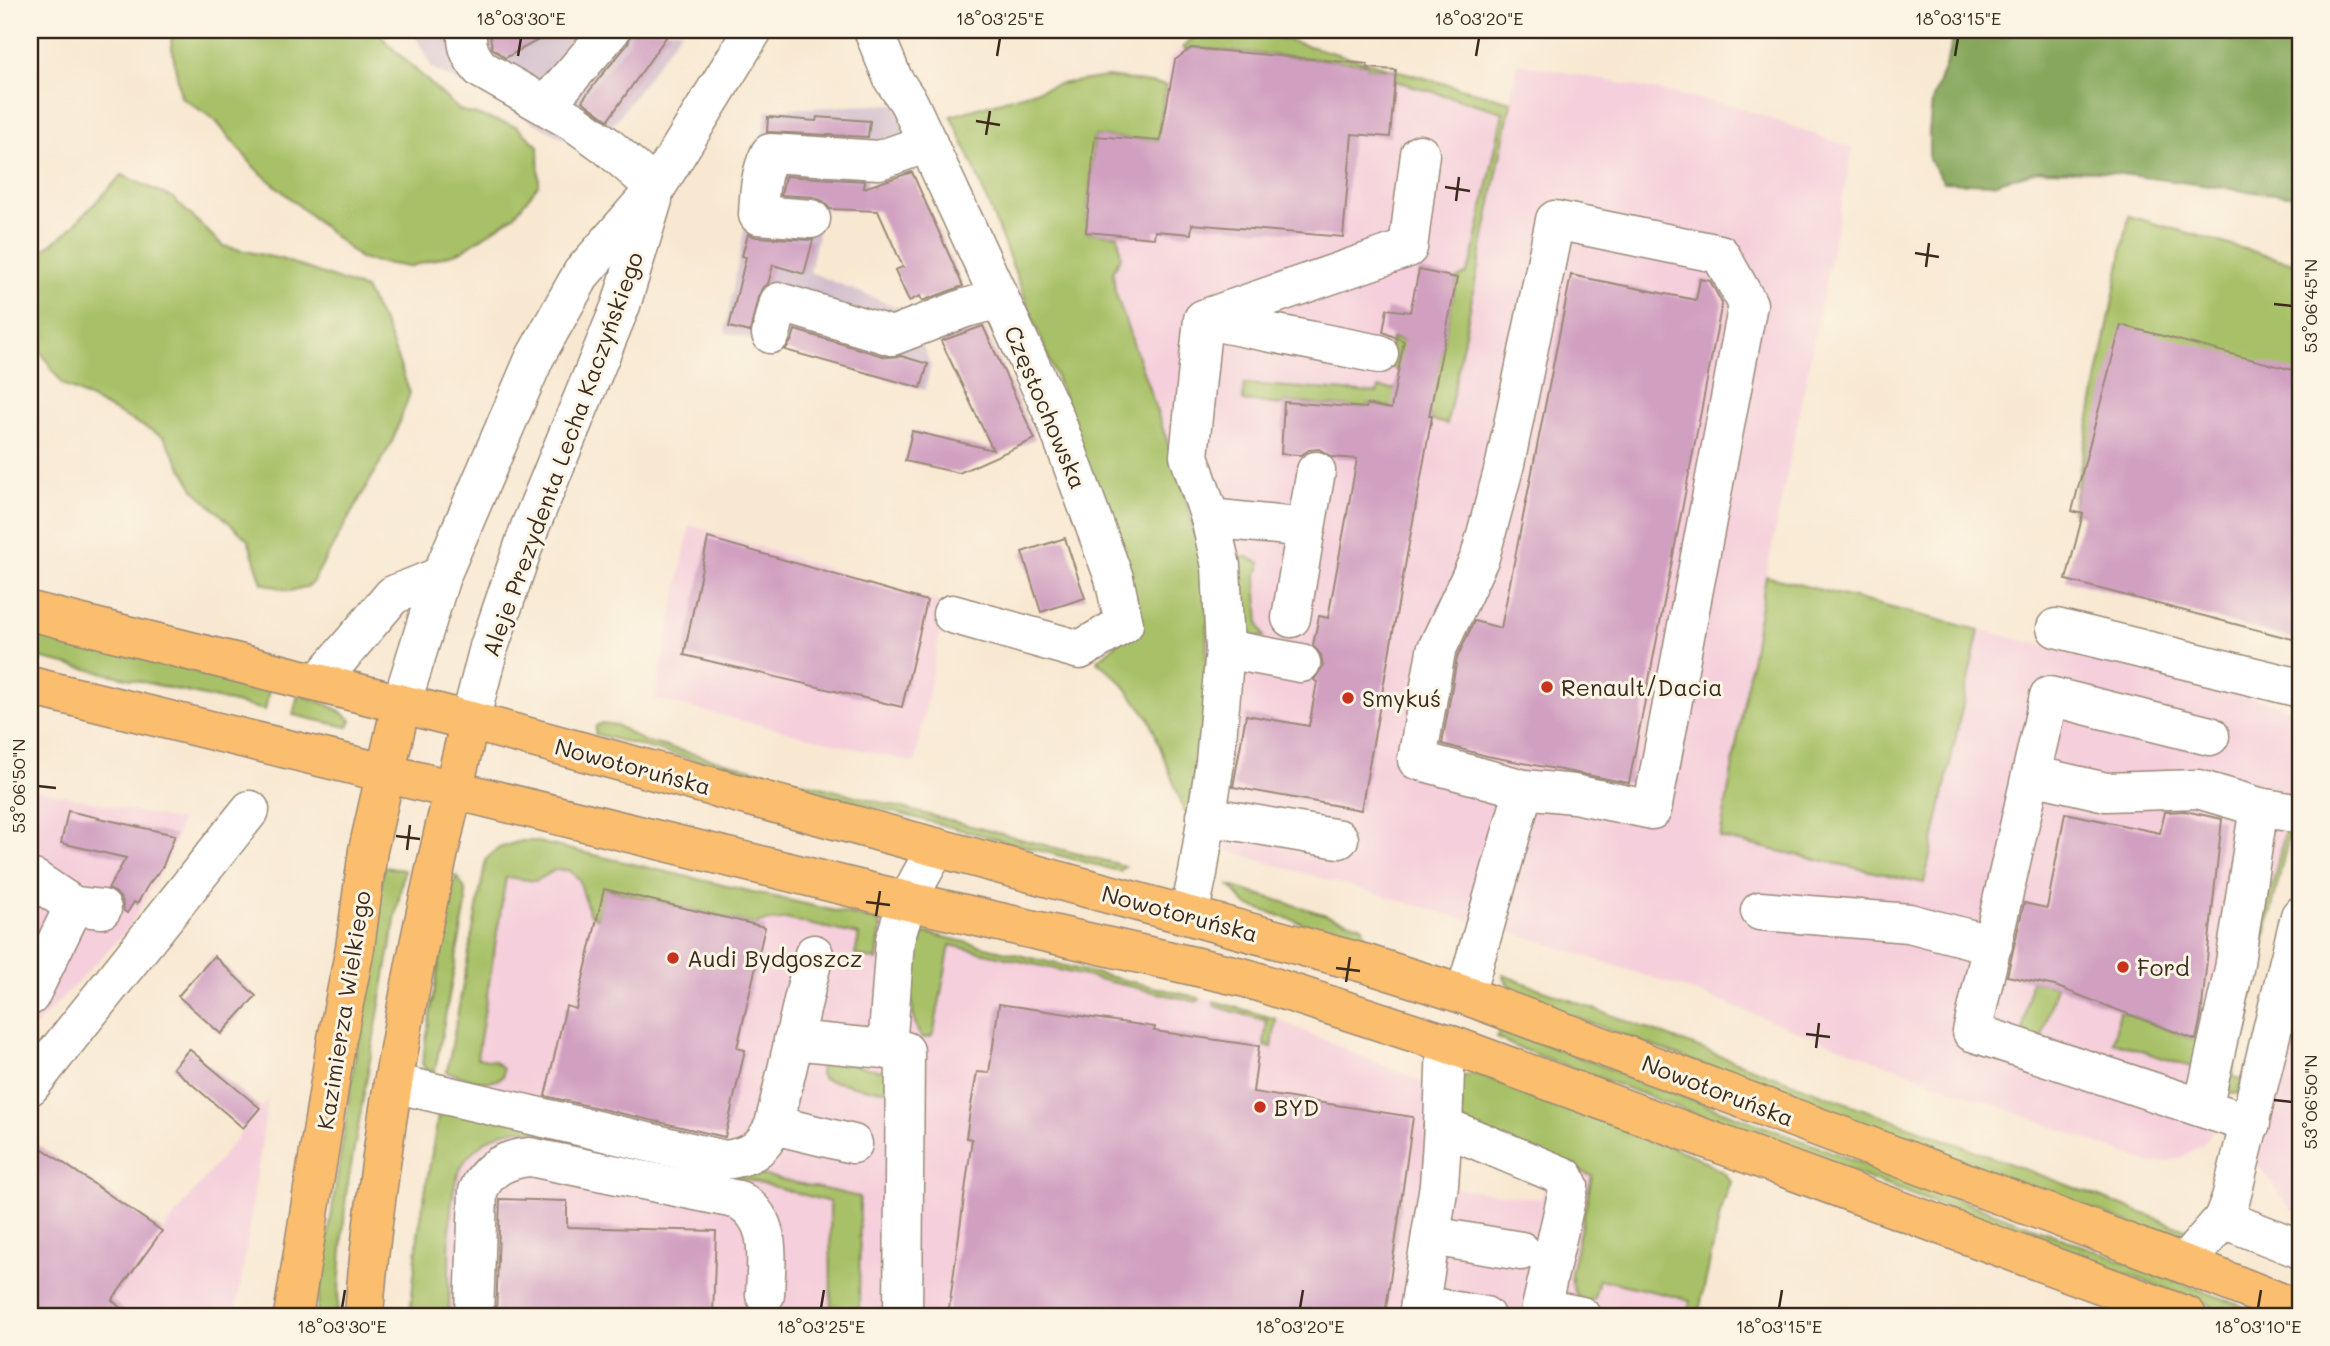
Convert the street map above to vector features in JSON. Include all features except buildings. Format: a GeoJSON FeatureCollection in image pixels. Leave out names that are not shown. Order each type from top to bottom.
{"type":"FeatureCollection","features":[{"type":"Feature","properties":{"kind":"main road","name":"Nowotoruńska"},"geometry":{"type":"LineString","coordinates":[[30,611],[470,721],[1367,964],[1465,995],[2300,1310]]}},
{"type":"Feature","properties":{"kind":"main road","name":"Nowotoruńska"},"geometry":{"type":"LineString","coordinates":[[30,686],[908,901],[1246,978],[1446,1042],[2187,1316]]}},
{"type":"Feature","properties":{"kind":"main road","name":"Kazimierza Wielkiego"},"geometry":{"type":"LineString","coordinates":[[293,1316],[336,1044],[355,948],[368,850],[401,705]]}},
{"type":"Feature","properties":{"kind":"main road"},"geometry":{"type":"LineString","coordinates":[[364,1316],[375,1204],[393,1083],[429,891],[470,721]]}},
{"type":"Feature","properties":{"kind":"street"},"geometry":{"type":"LineString","coordinates":[[467,30],[466,44],[471,57],[481,69],[575,122],[656,188]]}},
{"type":"Feature","properties":{"kind":"street"},"geometry":{"type":"LineString","coordinates":[[547,106],[611,30]]}},
{"type":"Feature","properties":{"kind":"street","name":"Aleje Prezydenta Lecha Kaczyńskiego"},"geometry":{"type":"LineString","coordinates":[[401,705],[441,576],[535,357],[582,273],[656,188],[753,30]]}},
{"type":"Feature","properties":{"kind":"street","name":"Częstochowska"},"geometry":{"type":"LineString","coordinates":[[873,30],[893,79],[909,103],[1055,418],[1114,578],[1124,624],[1080,650],[952,614]]}},
{"type":"Feature","properties":{"kind":"street"},"geometry":{"type":"LineString","coordinates":[[811,219],[758,215],[760,181],[770,153],[879,160],[928,143]]}},
{"type":"Feature","properties":{"kind":"street"},"geometry":{"type":"LineString","coordinates":[[1203,319],[1408,248],[1420,154]]}},
{"type":"Feature","properties":{"kind":"street","name":"Aleje Prezydenta Lecha Kaczyńskiego"},"geometry":{"type":"LineString","coordinates":[[470,721],[489,647],[530,527],[621,305],[656,188]]}},
{"type":"Feature","properties":{"kind":"street"},"geometry":{"type":"LineString","coordinates":[[1555,220],[1720,254],[1748,303],[1652,810],[1574,794],[1524,789],[1417,760],[1436,651],[1480,557],[1505,464],[1555,220]]}},
{"type":"Feature","properties":{"kind":"street"},"geometry":{"type":"LineString","coordinates":[[778,304],[892,336],[965,308],[1000,299]]}},
{"type":"Feature","properties":{"kind":"street"},"geometry":{"type":"LineString","coordinates":[[1203,319],[1379,354]]}},
{"type":"Feature","properties":{"kind":"street"},"geometry":{"type":"LineString","coordinates":[[1189,915],[1216,762],[1225,649],[1221,566],[1210,517],[1189,456],[1203,319]]}},
{"type":"Feature","properties":{"kind":"street"},"geometry":{"type":"LineString","coordinates":[[1291,618],[1316,471]]}},
{"type":"Feature","properties":{"kind":"street"},"geometry":{"type":"LineString","coordinates":[[1210,517],[1306,528]]}},
{"type":"Feature","properties":{"kind":"street"},"geometry":{"type":"LineString","coordinates":[[320,682],[393,595],[441,576]]}},
{"type":"Feature","properties":{"kind":"street"},"geometry":{"type":"LineString","coordinates":[[2056,628],[2300,688]]}},
{"type":"Feature","properties":{"kind":"street"},"geometry":{"type":"LineString","coordinates":[[1225,649],[1301,663]]}},
{"type":"Feature","properties":{"kind":"street"},"geometry":{"type":"LineString","coordinates":[[2210,736],[2049,696],[1972,1031],[2251,1124]]}},
{"type":"Feature","properties":{"kind":"street"},"geometry":{"type":"LineString","coordinates":[[2032,775],[2106,792],[2198,789],[2259,807],[2300,814]]}},
{"type":"Feature","properties":{"kind":"street"},"geometry":{"type":"LineString","coordinates":[[1465,995],[1524,789]]}},
{"type":"Feature","properties":{"kind":"street"},"geometry":{"type":"LineString","coordinates":[[2203,1108],[2234,969],[2259,807]]}},
{"type":"Feature","properties":{"kind":"street"},"geometry":{"type":"LineString","coordinates":[[30,1086],[250,810]]}},
{"type":"Feature","properties":{"kind":"street"},"geometry":{"type":"LineString","coordinates":[[1206,816],[1339,839]]}},
{"type":"Feature","properties":{"kind":"street"},"geometry":{"type":"LineString","coordinates":[[887,1050],[895,940],[908,901],[936,848]]}},
{"type":"Feature","properties":{"kind":"street"},"geometry":{"type":"LineString","coordinates":[[34,879],[88,907],[30,998],[78,1028]]}},
{"type":"Feature","properties":{"kind":"street"},"geometry":{"type":"LineString","coordinates":[[1760,911],[1909,923],[1993,945]]}},
{"type":"Feature","properties":{"kind":"street"},"geometry":{"type":"LineString","coordinates":[[2184,1264],[2222,1219],[2231,1198],[2300,916]]}},
{"type":"Feature","properties":{"kind":"street"},"geometry":{"type":"LineString","coordinates":[[393,1083],[725,1160],[746,1157],[765,1143],[774,1125],[814,954]]}},
{"type":"Feature","properties":{"kind":"street"},"geometry":{"type":"LineString","coordinates":[[793,1040],[905,1051],[903,1316]]}},
{"type":"Feature","properties":{"kind":"street"},"geometry":{"type":"LineString","coordinates":[[1446,1042],[1439,1185],[1419,1311],[1485,1316]]}},
{"type":"Feature","properties":{"kind":"street"},"geometry":{"type":"LineString","coordinates":[[774,1125],[853,1144]]}},
{"type":"Feature","properties":{"kind":"street"},"geometry":{"type":"LineString","coordinates":[[1443,1126],[1565,1177],[1569,1186],[1539,1312],[1581,1316]]}},
{"type":"Feature","properties":{"kind":"street"},"geometry":{"type":"LineString","coordinates":[[474,1316],[478,1191],[492,1170],[517,1158],[530,1157],[739,1200],[751,1207],[765,1233],[765,1295]]}},
{"type":"Feature","properties":{"kind":"street"},"geometry":{"type":"LineString","coordinates":[[2222,1219],[2300,1249]]}},
{"type":"Feature","properties":{"kind":"street"},"geometry":{"type":"LineString","coordinates":[[1431,1236],[1521,1251]]}},
{"type":"Feature","properties":{"kind":"shaded area"},"geometry":{"type":"Polygon","coordinates":[[[412,30],[682,30],[592,154],[432,68],[412,30]]]}},
{"type":"Feature","properties":{"kind":"shaded area"},"geometry":{"type":"Polygon","coordinates":[[[1202,30],[1251,30],[1510,102],[1518,63],[1735,106],[1853,148],[1766,576],[2300,710],[2300,769],[2214,1127],[2206,1142],[2181,1158],[2152,1164],[1684,988],[1530,938],[1221,849],[1231,788],[1193,780],[1041,287],[1090,127],[1158,136],[1170,58],[1202,30]]]}},
{"type":"Feature","properties":{"kind":"shaded area"},"geometry":{"type":"Polygon","coordinates":[[[909,103],[934,157],[867,181],[865,210],[823,209],[810,272],[908,312],[931,365],[925,390],[725,332],[767,110],[909,103]]]}},
{"type":"Feature","properties":{"kind":"shaded area"},"geometry":{"type":"Polygon","coordinates":[[[690,525],[945,605],[915,763],[655,699],[690,525]]]}},
{"type":"Feature","properties":{"kind":"shaded area"},"geometry":{"type":"Polygon","coordinates":[[[30,788],[181,821],[170,857],[128,929],[30,1032],[30,788]]]}},
{"type":"Feature","properties":{"kind":"shaded area"},"geometry":{"type":"Polygon","coordinates":[[[534,841],[878,921],[1214,1001],[1276,1019],[1468,1102],[1454,1188],[1542,1199],[1550,1156],[1720,1214],[1698,1316],[418,1316],[440,1104],[483,870],[490,854],[507,844],[534,841]]]}},
{"type":"Feature","properties":{"kind":"shaded area"},"geometry":{"type":"Polygon","coordinates":[[[2300,982],[2300,1213],[2290,1209],[2256,1162],[2300,982]]]}},
{"type":"Feature","properties":{"kind":"shaded area"},"geometry":{"type":"Polygon","coordinates":[[[268,1099],[236,1316],[30,1316],[30,1262],[118,1288],[268,1099]]]}},
{"type":"Feature","properties":{"kind":"green space"},"geometry":{"type":"Polygon","coordinates":[[[173,30],[377,30],[388,44],[459,110],[516,126],[538,146],[539,184],[514,216],[460,252],[408,267],[361,259],[255,168],[215,120],[181,97],[171,42],[173,30]]]}},
{"type":"Feature","properties":{"kind":"green space"},"geometry":{"type":"Polygon","coordinates":[[[1202,30],[1251,30],[1395,70],[1367,68],[1367,64],[1207,49],[1190,48],[1187,51],[1183,47],[1202,30]]]}},
{"type":"Feature","properties":{"kind":"green space"},"geometry":{"type":"Polygon","coordinates":[[[1953,30],[2300,30],[2300,196],[2099,171],[2040,170],[1992,184],[1944,182],[1929,160],[1929,132],[1932,101],[1950,52],[1953,30]]]}},
{"type":"Feature","properties":{"kind":"green space"},"geometry":{"type":"Polygon","coordinates":[[[1396,70],[1511,102],[1447,424],[1431,420],[1432,416],[1367,404],[1366,408],[1243,401],[1244,384],[1377,393],[1379,388],[1407,390],[1428,375],[1400,371],[1390,366],[1388,350],[1392,338],[1404,341],[1438,368],[1457,278],[1466,274],[1472,261],[1503,112],[1395,81],[1396,70]]]}},
{"type":"Feature","properties":{"kind":"green space"},"geometry":{"type":"Polygon","coordinates":[[[1107,77],[1166,85],[1158,141],[1095,136],[1086,232],[1118,235],[1121,257],[1113,271],[1115,291],[1181,481],[1209,588],[1204,716],[1189,813],[1184,810],[1149,718],[1120,681],[1097,661],[1120,641],[1074,423],[973,165],[951,116],[1059,84],[1107,77]]]}},
{"type":"Feature","properties":{"kind":"green space"},"geometry":{"type":"Polygon","coordinates":[[[122,175],[173,198],[223,246],[281,259],[365,289],[387,330],[410,393],[392,442],[310,586],[290,591],[262,583],[248,540],[195,491],[164,437],[62,384],[30,340],[30,260],[67,232],[122,175]]]}},
{"type":"Feature","properties":{"kind":"green space"},"geometry":{"type":"Polygon","coordinates":[[[2129,216],[2300,265],[2300,569],[2072,511],[2129,216]]]}},
{"type":"Feature","properties":{"kind":"green space"},"geometry":{"type":"Polygon","coordinates":[[[1247,557],[1260,563],[1256,575],[1259,624],[1264,637],[1242,637],[1238,558],[1247,557]]]}},
{"type":"Feature","properties":{"kind":"green space"},"geometry":{"type":"Polygon","coordinates":[[[1766,576],[1979,630],[1924,883],[1720,838],[1766,576]]]}},
{"type":"Feature","properties":{"kind":"green space"},"geometry":{"type":"Polygon","coordinates":[[[30,633],[102,647],[269,690],[265,710],[30,656],[30,633]]]}},
{"type":"Feature","properties":{"kind":"green space"},"geometry":{"type":"Polygon","coordinates":[[[298,695],[339,711],[351,720],[348,727],[293,715],[298,695]]]}},
{"type":"Feature","properties":{"kind":"green space"},"geometry":{"type":"Polygon","coordinates":[[[602,723],[616,725],[644,741],[1125,866],[1120,871],[1111,869],[595,734],[596,726],[602,723]]]}},
{"type":"Feature","properties":{"kind":"green space"},"geometry":{"type":"Polygon","coordinates":[[[2288,819],[2291,827],[2232,1076],[2242,1080],[2239,1093],[2233,1094],[2223,1091],[2288,819]]]}},
{"type":"Feature","properties":{"kind":"green space"},"geometry":{"type":"Polygon","coordinates":[[[520,841],[534,841],[878,921],[881,926],[877,960],[855,955],[859,935],[786,919],[756,925],[605,889],[597,919],[589,913],[579,879],[568,870],[555,870],[536,881],[506,877],[477,1058],[494,1061],[503,1068],[503,1076],[497,1080],[483,1082],[447,1072],[486,859],[499,848],[520,841]]]}},
{"type":"Feature","properties":{"kind":"green space"},"geometry":{"type":"Polygon","coordinates":[[[384,867],[404,870],[346,1194],[337,1316],[316,1316],[384,867]]]}},
{"type":"Feature","properties":{"kind":"green space"},"geometry":{"type":"Polygon","coordinates":[[[456,876],[465,889],[466,905],[435,1071],[425,1069],[422,1063],[456,876]]]}},
{"type":"Feature","properties":{"kind":"green space"},"geometry":{"type":"Polygon","coordinates":[[[1230,886],[1360,925],[1365,934],[1362,942],[1246,905],[1230,886]]]}},
{"type":"Feature","properties":{"kind":"green space"},"geometry":{"type":"Polygon","coordinates":[[[927,933],[1200,998],[1197,1002],[950,945],[934,1031],[931,1037],[922,1038],[912,1007],[911,964],[915,944],[927,933]]]}},
{"type":"Feature","properties":{"kind":"green space"},"geometry":{"type":"Polygon","coordinates":[[[1503,975],[2196,1233],[2182,1239],[2169,1238],[1531,1001],[1511,988],[1503,975]]]}},
{"type":"Feature","properties":{"kind":"green space"},"geometry":{"type":"Polygon","coordinates":[[[2031,981],[2056,986],[2040,1045],[2023,1030],[2031,981]]]}},
{"type":"Feature","properties":{"kind":"green space"},"geometry":{"type":"Polygon","coordinates":[[[1214,1001],[1276,1019],[1272,1048],[1264,1046],[1267,1021],[1214,1006],[1214,1001]]]}},
{"type":"Feature","properties":{"kind":"green space"},"geometry":{"type":"Polygon","coordinates":[[[2120,1011],[2198,1041],[2201,1013],[2209,1017],[2194,1068],[2113,1042],[2120,1011]]]}},
{"type":"Feature","properties":{"kind":"green space"},"geometry":{"type":"Polygon","coordinates":[[[1504,1029],[2267,1316],[2237,1316],[1516,1047],[1497,1038],[1499,1030],[1504,1029]]]}},
{"type":"Feature","properties":{"kind":"green space"},"geometry":{"type":"Polygon","coordinates":[[[833,1061],[888,1072],[888,1090],[867,1089],[824,1079],[820,1075],[821,1065],[833,1061]]]}},
{"type":"Feature","properties":{"kind":"green space"},"geometry":{"type":"Polygon","coordinates":[[[1474,1073],[1695,1156],[1724,1173],[1731,1182],[1720,1214],[1698,1316],[1687,1316],[1690,1300],[1599,1279],[1594,1299],[1579,1298],[1571,1273],[1592,1176],[1461,1121],[1459,1078],[1474,1073]]]}},
{"type":"Feature","properties":{"kind":"green space"},"geometry":{"type":"Polygon","coordinates":[[[440,1104],[860,1197],[859,1316],[831,1316],[830,1202],[742,1178],[522,1129],[501,1133],[482,1143],[467,1158],[457,1177],[451,1208],[449,1316],[410,1316],[418,1235],[440,1104]]]}},
{"type":"Feature","properties":{"kind":"place","name":"Renault/Dacia"},"geometry":{"type":"Point","coordinates":[1547,687]}},
{"type":"Feature","properties":{"kind":"place","name":"Smykuś"},"geometry":{"type":"Point","coordinates":[1348,698]}},
{"type":"Feature","properties":{"kind":"place","name":"Audi Bydgoszcz"},"geometry":{"type":"Point","coordinates":[673,958]}},
{"type":"Feature","properties":{"kind":"place","name":"Ford"},"geometry":{"type":"Point","coordinates":[2123,967]}},
{"type":"Feature","properties":{"kind":"place","name":"BYD"},"geometry":{"type":"Point","coordinates":[1260,1107]}}]}
